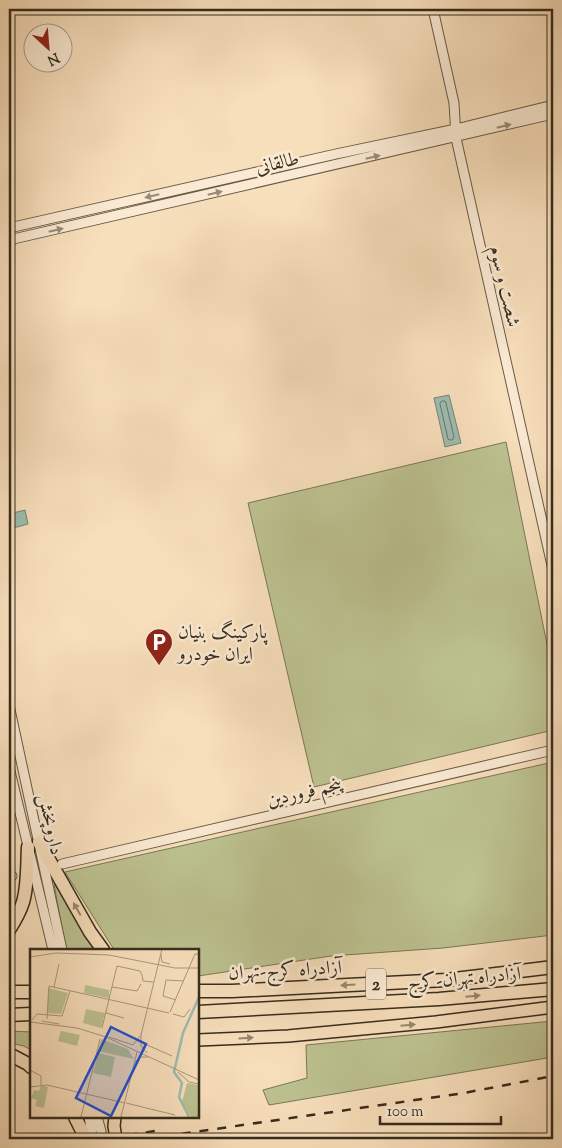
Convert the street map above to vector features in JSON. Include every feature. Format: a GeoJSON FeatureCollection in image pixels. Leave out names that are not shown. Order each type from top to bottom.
{"type":"FeatureCollection","features":[{"type":"Feature","properties":{"kind":"highway"},"geometry":{"type":"LineString","coordinates":[[9,930],[23,902],[34,844]]}},
{"type":"Feature","properties":{"kind":"highway"},"geometry":{"type":"LineString","coordinates":[[34,844],[102,949]]}},
{"type":"Feature","properties":{"kind":"highway","name":"آزادراه کرج-تهران"},"geometry":{"type":"LineString","coordinates":[[199,991],[446,980],[553,967]]}},
{"type":"Feature","properties":{"kind":"highway"},"geometry":{"type":"LineString","coordinates":[[199,986],[232,991]]}},
{"type":"Feature","properties":{"kind":"highway","name":"آزادراه تهران-کرج"},"geometry":{"type":"LineString","coordinates":[[199,1012],[439,999],[553,989]]}},
{"type":"Feature","properties":{"kind":"highway"},"geometry":{"type":"LineString","coordinates":[[9,992],[30,992]]}},
{"type":"Feature","properties":{"kind":"highway"},"geometry":{"type":"LineString","coordinates":[[9,1015],[30,1014]]}},
{"type":"Feature","properties":{"kind":"highway"},"geometry":{"type":"LineString","coordinates":[[9,1054],[30,1066]]}},
{"type":"Feature","properties":{"kind":"highway"},"geometry":{"type":"LineString","coordinates":[[76,1118],[83,1133],[93,1135]]}},
{"type":"Feature","properties":{"kind":"main road"},"geometry":{"type":"LineString","coordinates":[[199,1040],[288,1036],[436,1022],[553,1007]]}},
{"type":"Feature","properties":{"kind":"main road"},"geometry":{"type":"LineString","coordinates":[[115,1118],[116,1139]]}},
{"type":"Feature","properties":{"kind":"street","name":"شصت و سوم"},"geometry":{"type":"LineString","coordinates":[[433,9],[454,103],[456,133],[553,570]]}},
{"type":"Feature","properties":{"kind":"street","name":"طالقانی"},"geometry":{"type":"LineString","coordinates":[[9,240],[456,133],[473,125],[553,105]]}},
{"type":"Feature","properties":{"kind":"street","name":"طالقانی"},"geometry":{"type":"LineString","coordinates":[[9,228],[327,156],[553,114]]}},
{"type":"Feature","properties":{"kind":"street","name":"داروپخش"},"geometry":{"type":"LineString","coordinates":[[9,705],[53,949]]}},
{"type":"Feature","properties":{"kind":"street","name":"پنجم فروردین"},"geometry":{"type":"LineString","coordinates":[[62,864],[553,750]]}},
{"type":"Feature","properties":{"kind":"street","name":"داروپخش"},"geometry":{"type":"LineString","coordinates":[[9,767],[12,790],[34,844],[62,949]]}},
{"type":"Feature","properties":{"kind":"street"},"geometry":{"type":"LineString","coordinates":[[89,1118],[93,1135]]}},
{"type":"Feature","properties":{"kind":"street"},"geometry":{"type":"LineString","coordinates":[[93,1135],[97,1118]]}},
{"type":"Feature","properties":{"kind":"green space"},"geometry":{"type":"Polygon","coordinates":[[[506,442],[553,674],[553,730],[314,787],[248,503],[506,442]]]}},
{"type":"Feature","properties":{"kind":"green space"},"geometry":{"type":"Polygon","coordinates":[[[553,762],[553,935],[443,948],[331,956],[199,976],[199,949],[113,948],[65,872],[553,762]]]}},
{"type":"Feature","properties":{"kind":"green space"},"geometry":{"type":"Polygon","coordinates":[[[54,884],[69,902],[97,949],[66,949],[54,884]]]}},
{"type":"Feature","properties":{"kind":"green space"},"geometry":{"type":"Polygon","coordinates":[[[553,1021],[553,1057],[269,1105],[263,1090],[307,1078],[306,1045],[553,1021]]]}},
{"type":"Feature","properties":{"kind":"green space"},"geometry":{"type":"Polygon","coordinates":[[[9,1031],[30,1032],[30,1049],[24,1046],[9,1043],[9,1031]]]}},
{"type":"Feature","properties":{"kind":"water"},"geometry":{"type":"Polygon","coordinates":[[[449,395],[461,443],[445,447],[434,398],[449,395]]]}},
{"type":"Feature","properties":{"kind":"water"},"geometry":{"type":"Polygon","coordinates":[[[25,510],[28,524],[10,529],[9,514],[25,510]]]}},
{"type":"Feature","properties":{"kind":"tram line"},"geometry":{"type":"LineString","coordinates":[[99,1139],[128,1135]]}},
{"type":"Feature","properties":{"kind":"railway"},"geometry":{"type":"LineString","coordinates":[[146,1139],[464,1093],[553,1076]]}},
{"type":"Feature","properties":{"kind":"railway"},"geometry":{"type":"LineString","coordinates":[[128,1135],[155,1131]]}},
{"type":"Feature","properties":{"kind":"place","name":"پارکینگ بنیان ایران خودرو"},"geometry":{"type":"Point","coordinates":[159,666]}}]}
